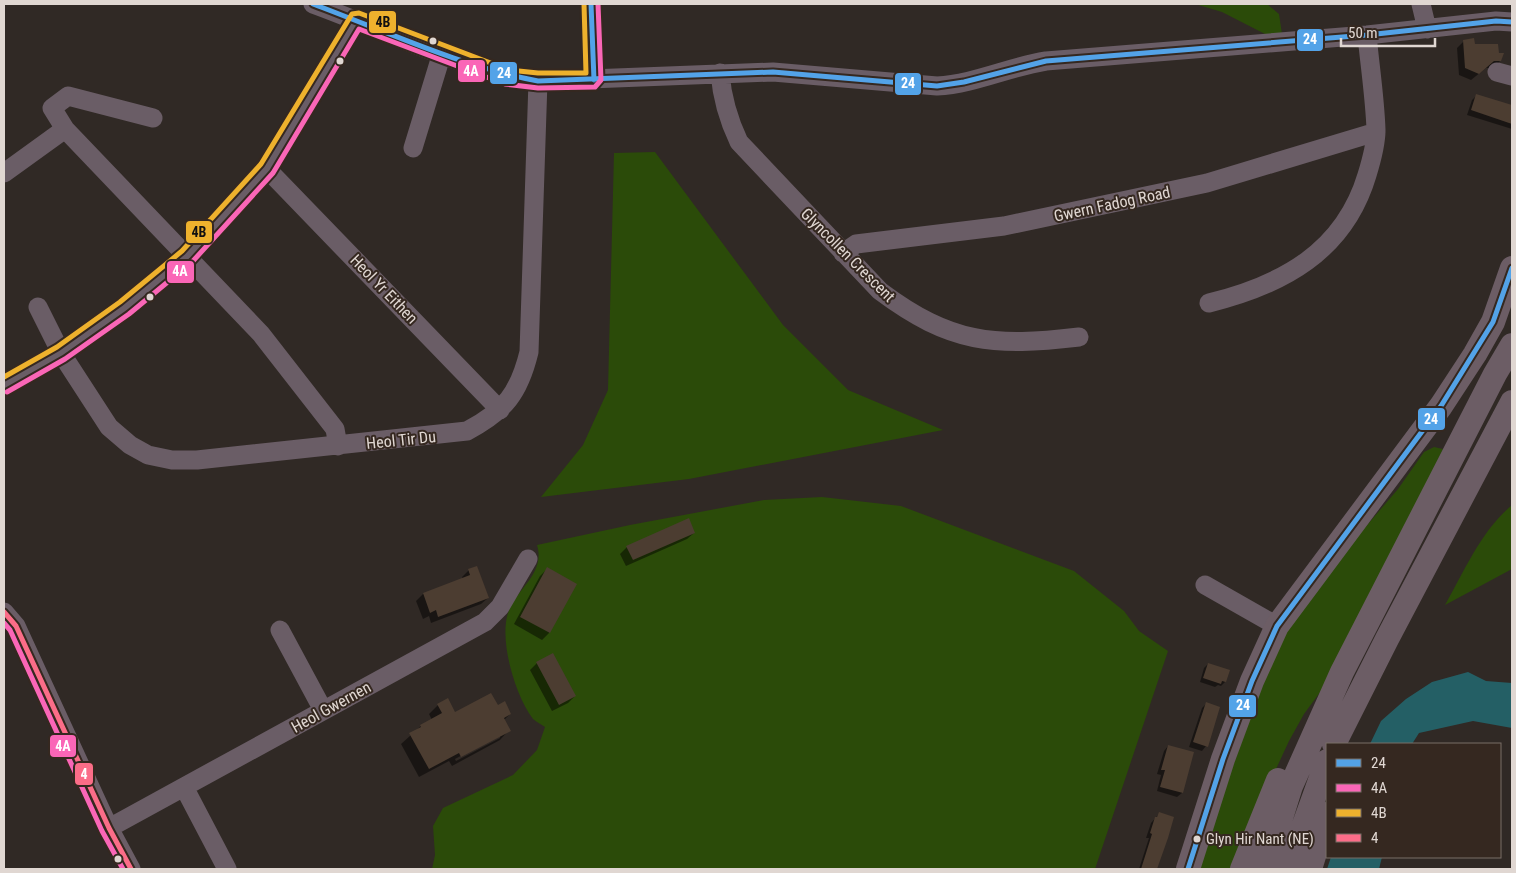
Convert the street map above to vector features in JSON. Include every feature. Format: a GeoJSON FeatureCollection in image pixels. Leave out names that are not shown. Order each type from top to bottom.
{"type":"FeatureCollection","features":[{"type":"Feature","properties":{"kind":"main road"},"geometry":{"type":"LineString","coordinates":[[1188,869],[1223,759],[1252,681],[1277,626],[1442,406],[1493,322],[1512,268]]}},
{"type":"Feature","properties":{"kind":"main road"},"geometry":{"type":"LineString","coordinates":[[1265,869],[1292,786],[1342,672],[1495,374],[1512,345]]}},
{"type":"Feature","properties":{"kind":"main road"},"geometry":{"type":"LineString","coordinates":[[1335,743],[1512,402]]}},
{"type":"Feature","properties":{"kind":"main road"},"geometry":{"type":"LineString","coordinates":[[1351,743],[1387,639]]}},
{"type":"Feature","properties":{"kind":"main road"},"geometry":{"type":"LineString","coordinates":[[1242,869],[1300,732],[1342,672]]}},
{"type":"Feature","properties":{"kind":"main road"},"geometry":{"type":"LineString","coordinates":[[1288,869],[1326,764]]}},
{"type":"Feature","properties":{"kind":"main road"},"geometry":{"type":"LineString","coordinates":[[1310,869],[1326,817]]}},
{"type":"Feature","properties":{"kind":"street"},"geometry":{"type":"LineString","coordinates":[[313,4],[507,77],[538,81],[720,73],[806,74],[937,86],[955,85],[1046,61],[1512,22]]}},
{"type":"Feature","properties":{"kind":"street"},"geometry":{"type":"LineString","coordinates":[[591,4],[594,80]]}},
{"type":"Feature","properties":{"kind":"street"},"geometry":{"type":"LineString","coordinates":[[1421,4],[1427,29]]}},
{"type":"Feature","properties":{"kind":"street"},"geometry":{"type":"LineString","coordinates":[[4,385],[31,371],[126,308],[187,256],[267,169],[356,20]]}},
{"type":"Feature","properties":{"kind":"street"},"geometry":{"type":"LineString","coordinates":[[1209,303],[1247,294],[1281,278],[1327,245],[1350,214],[1362,190],[1370,165],[1376,132],[1368,35]]}},
{"type":"Feature","properties":{"kind":"street"},"geometry":{"type":"LineString","coordinates":[[414,148],[442,53]]}},
{"type":"Feature","properties":{"kind":"street","name":"Glyncollen Crescent"},"geometry":{"type":"LineString","coordinates":[[720,73],[722,96],[729,122],[739,142],[880,291],[904,309],[932,325],[956,334],[1004,343],[1079,337]]}},
{"type":"Feature","properties":{"kind":"street","name":"Heol Tir Du"},"geometry":{"type":"LineString","coordinates":[[38,306],[61,352],[109,427],[130,444],[148,455],[172,460],[197,460],[467,431],[484,422],[513,397],[523,377],[529,352],[538,81]]}},
{"type":"Feature","properties":{"kind":"street"},"geometry":{"type":"LineString","coordinates":[[153,118],[68,96],[52,108],[65,129],[261,334],[335,429],[338,446]]}},
{"type":"Feature","properties":{"kind":"street"},"geometry":{"type":"LineString","coordinates":[[4,173],[65,129]]}},
{"type":"Feature","properties":{"kind":"street","name":"Gwern Fadog Road"},"geometry":{"type":"LineString","coordinates":[[844,253],[856,244],[1004,226],[1207,183],[1376,132]]}},
{"type":"Feature","properties":{"kind":"street","name":"Heol Yr Eithen"},"geometry":{"type":"LineString","coordinates":[[267,169],[500,410]]}},
{"type":"Feature","properties":{"kind":"street","name":"Heol Gwernen"},"geometry":{"type":"LineString","coordinates":[[109,828],[485,622],[500,607],[528,559]]}},
{"type":"Feature","properties":{"kind":"street"},"geometry":{"type":"LineString","coordinates":[[1204,585],[1277,626]]}},
{"type":"Feature","properties":{"kind":"street"},"geometry":{"type":"LineString","coordinates":[[4,612],[16,626],[109,828],[131,869]]}},
{"type":"Feature","properties":{"kind":"street"},"geometry":{"type":"LineString","coordinates":[[280,630],[323,710]]}},
{"type":"Feature","properties":{"kind":"street"},"geometry":{"type":"LineString","coordinates":[[184,787],[227,869]]}},
{"type":"Feature","properties":{"kind":"green space"},"geometry":{"type":"Polygon","coordinates":[[[1195,4],[1267,4],[1279,14],[1282,34],[1265,34],[1222,12],[1195,4]]]}},
{"type":"Feature","properties":{"kind":"green space"},"geometry":{"type":"Polygon","coordinates":[[[655,152],[783,325],[848,390],[943,430],[689,479],[541,497],[583,445],[608,390],[614,153],[655,152]]]}},
{"type":"Feature","properties":{"kind":"green space"},"geometry":{"type":"Polygon","coordinates":[[[1434,447],[1443,449],[1332,676],[1304,714],[1289,741],[1251,823],[1235,869],[1198,869],[1209,832],[1277,644],[1320,580],[1398,489],[1424,452],[1434,447]]]}},
{"type":"Feature","properties":{"kind":"green space"},"geometry":{"type":"Polygon","coordinates":[[[822,497],[901,506],[1074,571],[1124,611],[1139,631],[1168,651],[1095,869],[432,869],[435,855],[433,826],[443,808],[513,775],[537,750],[545,727],[533,719],[520,696],[510,667],[506,638],[508,613],[534,573],[537,565],[539,555],[537,545],[630,525],[764,500],[822,497]]]}},
{"type":"Feature","properties":{"kind":"green space"},"geometry":{"type":"Polygon","coordinates":[[[1512,505],[1512,569],[1445,605],[1482,539],[1501,515],[1512,505]]]}},
{"type":"Feature","properties":{"kind":"water"},"geometry":{"type":"Polygon","coordinates":[[[1468,672],[1486,681],[1512,683],[1512,728],[1473,721],[1419,733],[1413,743],[1370,743],[1381,721],[1406,699],[1432,682],[1468,672]]]}},
{"type":"Feature","properties":{"kind":"water"},"geometry":{"type":"Polygon","coordinates":[[[1331,858],[1382,858],[1379,869],[1327,869],[1331,858]]]}},
{"type":"Feature","properties":{"kind":"building"},"geometry":{"type":"Polygon","coordinates":[[[1474,38],[1475,44],[1498,44],[1499,53],[1504,53],[1501,61],[1494,61],[1479,74],[1465,68],[1463,40],[1474,38]]]}},
{"type":"Feature","properties":{"kind":"building"},"geometry":{"type":"Polygon","coordinates":[[[1476,94],[1512,105],[1512,124],[1471,110],[1476,94]]]}},
{"type":"Feature","properties":{"kind":"building"},"geometry":{"type":"Polygon","coordinates":[[[689,518],[695,533],[633,560],[626,546],[689,518]]]}},
{"type":"Feature","properties":{"kind":"building"},"geometry":{"type":"Polygon","coordinates":[[[477,566],[489,598],[438,617],[436,610],[430,613],[423,593],[470,575],[468,569],[477,566]]]}},
{"type":"Feature","properties":{"kind":"building"},"geometry":{"type":"Polygon","coordinates":[[[547,567],[577,584],[550,633],[520,617],[547,567]]]}},
{"type":"Feature","properties":{"kind":"building"},"geometry":{"type":"Polygon","coordinates":[[[553,653],[576,696],[559,705],[536,662],[553,653]]]}},
{"type":"Feature","properties":{"kind":"building"},"geometry":{"type":"Polygon","coordinates":[[[1208,663],[1230,670],[1226,682],[1222,681],[1221,684],[1203,678],[1208,663]]]}},
{"type":"Feature","properties":{"kind":"building"},"geometry":{"type":"Polygon","coordinates":[[[491,693],[498,705],[505,701],[511,714],[504,718],[511,731],[461,757],[459,753],[429,769],[409,733],[442,713],[437,704],[448,698],[455,712],[491,693]]]}},
{"type":"Feature","properties":{"kind":"building"},"geometry":{"type":"Polygon","coordinates":[[[1206,702],[1220,707],[1208,747],[1193,742],[1206,702]]]}},
{"type":"Feature","properties":{"kind":"building"},"geometry":{"type":"Polygon","coordinates":[[[1168,745],[1194,752],[1183,793],[1160,787],[1165,770],[1161,770],[1168,745]]]}},
{"type":"Feature","properties":{"kind":"building"},"geometry":{"type":"Polygon","coordinates":[[[1159,812],[1174,817],[1168,838],[1157,869],[1141,869],[1152,834],[1150,833],[1155,817],[1157,817],[1159,812]]]}},
{"type":"Feature","properties":{"kind":"transit line","name":"24"},"geometry":{"type":"LineString","coordinates":[[313,4],[480,67],[538,81],[773,72],[937,86],[964,82],[1046,61],[1367,35],[1496,21],[1512,22]]}},
{"type":"Feature","properties":{"kind":"transit line","name":"4B"},"geometry":{"type":"LineString","coordinates":[[4,377],[57,347],[120,302],[182,251],[261,164],[352,14],[359,13],[509,70],[538,73],[586,73],[584,4]]}},
{"type":"Feature","properties":{"kind":"transit line","name":"24"},"geometry":{"type":"LineString","coordinates":[[591,4],[594,80]]}},
{"type":"Feature","properties":{"kind":"transit line","name":"4A"},"geometry":{"type":"LineString","coordinates":[[7,392],[65,359],[129,314],[193,261],[273,173],[359,29],[505,84],[538,88],[595,87],[601,80],[598,4]]}},
{"type":"Feature","properties":{"kind":"transit line","name":"24"},"geometry":{"type":"LineString","coordinates":[[1188,869],[1223,759],[1252,681],[1277,626],[1441,406],[1493,322],[1512,268]]}},
{"type":"Feature","properties":{"kind":"transit line","name":"4"},"geometry":{"type":"LineString","coordinates":[[4,612],[16,626],[109,828],[131,869]]}},
{"type":"Feature","properties":{"kind":"transit line","name":"4A"},"geometry":{"type":"LineString","coordinates":[[4,623],[10,630],[102,831],[123,869]]}},
{"type":"Feature","properties":{"kind":"place","name":"Glyn Hir Nant (NE)"},"geometry":{"type":"Point","coordinates":[1197,839]}}]}
